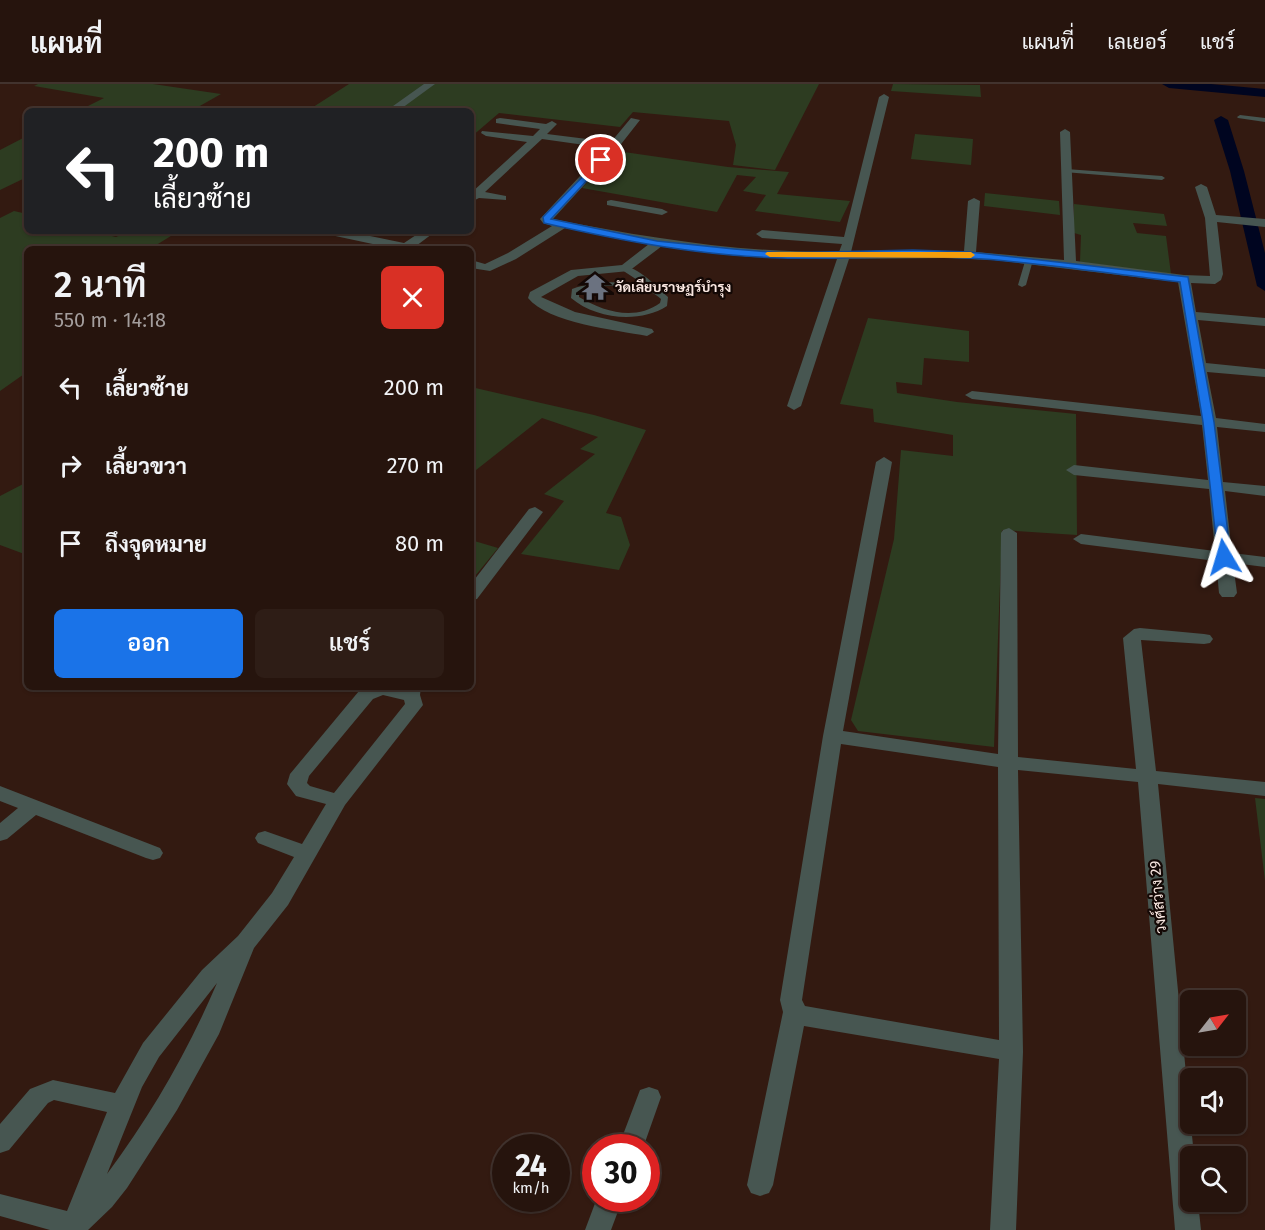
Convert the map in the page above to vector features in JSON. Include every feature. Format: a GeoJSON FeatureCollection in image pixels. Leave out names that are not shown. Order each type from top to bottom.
{"type":"FeatureCollection","features":[{"type":"Feature","properties":{"kind":"street"},"geometry":{"type":"LineString","coordinates":[[395,108],[430,84]]}},
{"type":"Feature","properties":{"kind":"street"},"geometry":{"type":"LineString","coordinates":[[794,406],[845,255],[867,174],[884,97]]}},
{"type":"Feature","properties":{"kind":"street"},"geometry":{"type":"LineString","coordinates":[[635,120],[546,219],[657,244],[782,255],[970,255],[1185,279],[1217,280],[1211,218],[1201,187]]}},
{"type":"Feature","properties":{"kind":"street"},"geometry":{"type":"LineString","coordinates":[[474,196],[551,125],[500,121]]}},
{"type":"Feature","properties":{"kind":"street"},"geometry":{"type":"LineString","coordinates":[[1065,132],[1071,265]]}},
{"type":"Feature","properties":{"kind":"street"},"geometry":{"type":"LineString","coordinates":[[486,133],[614,146]]}},
{"type":"Feature","properties":{"kind":"street"},"geometry":{"type":"LineString","coordinates":[[474,196],[502,198]]}},
{"type":"Feature","properties":{"kind":"street"},"geometry":{"type":"LineString","coordinates":[[970,255],[974,201]]}},
{"type":"Feature","properties":{"kind":"street"},"geometry":{"type":"LineString","coordinates":[[611,203],[664,209],[637,240]]}},
{"type":"Feature","properties":{"kind":"street"},"geometry":{"type":"LineString","coordinates":[[1211,218],[1265,223]]}},
{"type":"Feature","properties":{"kind":"street"},"geometry":{"type":"LineString","coordinates":[[474,265],[486,268],[512,256],[563,224]]}},
{"type":"Feature","properties":{"kind":"street"},"geometry":{"type":"LineString","coordinates":[[344,234],[401,246]]}},
{"type":"Feature","properties":{"kind":"street"},"geometry":{"type":"LineString","coordinates":[[412,246],[426,234]]}},
{"type":"Feature","properties":{"kind":"street"},"geometry":{"type":"LineString","coordinates":[[762,234],[849,241]]}},
{"type":"Feature","properties":{"kind":"street"},"geometry":{"type":"LineString","coordinates":[[647,332],[585,319],[545,305],[534,298],[535,295],[568,275],[625,268],[657,244]]}},
{"type":"Feature","properties":{"kind":"street"},"geometry":{"type":"LineString","coordinates":[[1185,279],[1209,422],[1228,593]]}},
{"type":"Feature","properties":{"kind":"street"},"geometry":{"type":"LineString","coordinates":[[1190,315],[1265,322]]}},
{"type":"Feature","properties":{"kind":"street"},"geometry":{"type":"LineString","coordinates":[[1199,367],[1265,373]]}},
{"type":"Feature","properties":{"kind":"street"},"geometry":{"type":"LineString","coordinates":[[972,395],[1265,428]]}},
{"type":"Feature","properties":{"kind":"street"},"geometry":{"type":"LineString","coordinates":[[760,1185],[795,1012],[791,1000],[833,736],[884,462]]}},
{"type":"Feature","properties":{"kind":"street"},"geometry":{"type":"LineString","coordinates":[[1074,470],[1265,491]]}},
{"type":"Feature","properties":{"kind":"street"},"geometry":{"type":"LineString","coordinates":[[474,591],[535,512]]}},
{"type":"Feature","properties":{"kind":"street"},"geometry":{"type":"LineString","coordinates":[[1003,1230],[1011,1052],[1008,762],[1009,533]]}},
{"type":"Feature","properties":{"kind":"street"},"geometry":{"type":"LineString","coordinates":[[1082,539],[1265,562]]}},
{"type":"Feature","properties":{"kind":"street","name":"วงศ์สว่าง 29"},"geometry":{"type":"LineString","coordinates":[[1188,1230],[1147,776],[1132,638],[1140,633],[1204,639]]}},
{"type":"Feature","properties":{"kind":"street"},"geometry":{"type":"LineString","coordinates":[[338,801],[303,790],[297,784],[300,774],[366,695],[378,690]]}},
{"type":"Feature","properties":{"kind":"street"},"geometry":{"type":"LineString","coordinates":[[73,1227],[131,1084],[151,1050],[210,976],[246,942],[280,899],[338,801],[414,705],[412,691],[396,690]]}},
{"type":"Feature","properties":{"kind":"street"},"geometry":{"type":"LineString","coordinates":[[833,736],[1008,762],[1265,789]]}},
{"type":"Feature","properties":{"kind":"street"},"geometry":{"type":"LineString","coordinates":[[0,793],[153,853]]}},
{"type":"Feature","properties":{"kind":"street"},"geometry":{"type":"LineString","coordinates":[[0,834],[33,806]]}},
{"type":"Feature","properties":{"kind":"street"},"geometry":{"type":"LineString","coordinates":[[265,838],[307,854]]}},
{"type":"Feature","properties":{"kind":"street"},"geometry":{"type":"LineString","coordinates":[[73,1227],[103,1199],[118,1180],[168,1102],[207,1034],[246,942]]}},
{"type":"Feature","properties":{"kind":"street"},"geometry":{"type":"LineString","coordinates":[[795,1012],[806,1017],[1011,1052]]}},
{"type":"Feature","properties":{"kind":"street"},"geometry":{"type":"LineString","coordinates":[[0,1142],[39,1096],[53,1090],[122,1105]]}},
{"type":"Feature","properties":{"kind":"street"},"geometry":{"type":"LineString","coordinates":[[635,1134],[649,1097]]}},
{"type":"Feature","properties":{"kind":"street"},"geometry":{"type":"LineString","coordinates":[[0,1205],[73,1227]]}},
{"type":"Feature","properties":{"kind":"street"},"geometry":{"type":"LineString","coordinates":[[598,1230],[605,1212]]}},
{"type":"Feature","properties":{"kind":"lane"},"geometry":{"type":"LineString","coordinates":[[1240,117],[1265,120]]}},
{"type":"Feature","properties":{"kind":"lane"},"geometry":{"type":"LineString","coordinates":[[1066,171],[1162,178]]}},
{"type":"Feature","properties":{"kind":"lane"},"geometry":{"type":"LineString","coordinates":[[1022,285],[1029,260]]}},
{"type":"Feature","properties":{"kind":"lane"},"geometry":{"type":"LineString","coordinates":[[625,268],[645,280],[665,299],[664,304],[644,315],[603,311],[592,308],[575,298],[575,291],[600,284],[627,284],[656,291]]}},
{"type":"Feature","properties":{"kind":"green space"},"geometry":{"type":"Polygon","coordinates":[[[38,84],[153,84],[221,94],[196,108],[84,108],[104,98],[34,86],[38,84]]]}},
{"type":"Feature","properties":{"kind":"green space"},"geometry":{"type":"Polygon","coordinates":[[[349,84],[819,84],[775,170],[733,165],[736,145],[729,121],[633,112],[620,127],[499,113],[474,134],[474,108],[312,108],[349,84]]]}},
{"type":"Feature","properties":{"kind":"green space"},"geometry":{"type":"Polygon","coordinates":[[[893,84],[980,85],[981,97],[891,91],[893,84]]]}},
{"type":"Feature","properties":{"kind":"green space"},"geometry":{"type":"Polygon","coordinates":[[[915,134],[973,139],[971,165],[911,159],[915,134]]]}},
{"type":"Feature","properties":{"kind":"green space"},"geometry":{"type":"Polygon","coordinates":[[[24,138],[24,178],[0,190],[0,150],[24,138]]]}},
{"type":"Feature","properties":{"kind":"green space"},"geometry":{"type":"Polygon","coordinates":[[[617,151],[728,167],[789,172],[777,194],[850,201],[840,222],[755,211],[766,195],[743,191],[756,177],[737,175],[717,212],[582,188],[617,151]]]}},
{"type":"Feature","properties":{"kind":"green space"},"geometry":{"type":"Polygon","coordinates":[[[985,193],[1059,201],[1060,215],[984,206],[985,193]]]}},
{"type":"Feature","properties":{"kind":"green space"},"geometry":{"type":"Polygon","coordinates":[[[1074,204],[1164,214],[1167,226],[1133,223],[1137,233],[1166,236],[1171,274],[1080,262],[1081,235],[1074,233],[1074,204]]]}},
{"type":"Feature","properties":{"kind":"green space"},"geometry":{"type":"Polygon","coordinates":[[[14,211],[24,213],[24,234],[104,234],[116,237],[122,234],[174,234],[155,246],[24,246],[24,374],[0,391],[0,218],[14,211]]]}},
{"type":"Feature","properties":{"kind":"green space"},"geometry":{"type":"Polygon","coordinates":[[[868,318],[969,331],[969,362],[924,358],[922,385],[896,382],[897,393],[957,402],[1076,414],[1077,535],[1002,530],[994,747],[858,731],[851,720],[894,539],[901,450],[953,456],[953,435],[874,422],[873,409],[840,404],[868,318]]]}},
{"type":"Feature","properties":{"kind":"green space"},"geometry":{"type":"Polygon","coordinates":[[[474,388],[594,415],[646,430],[606,513],[621,517],[630,545],[619,570],[521,554],[564,501],[544,494],[595,454],[580,449],[598,437],[542,418],[474,472],[474,388]]]}},
{"type":"Feature","properties":{"kind":"green space"},"geometry":{"type":"Polygon","coordinates":[[[24,484],[24,554],[0,545],[0,496],[24,484]]]}},
{"type":"Feature","properties":{"kind":"green space"},"geometry":{"type":"Polygon","coordinates":[[[474,541],[498,548],[474,577],[474,541]]]}},
{"type":"Feature","properties":{"kind":"green space"},"geometry":{"type":"Polygon","coordinates":[[[1255,798],[1265,799],[1265,881],[1255,798]]]}},
{"type":"Feature","properties":{"kind":"waterway"},"geometry":{"type":"LineString","coordinates":[[1169,84],[1265,93]]}},
{"type":"Feature","properties":{"kind":"waterway"},"geometry":{"type":"LineString","coordinates":[[1221,120],[1237,171],[1265,286]]}},
{"type":"Feature","properties":{"kind":"slow traffic"},"geometry":{"type":"LineString","coordinates":[[770,254],[971,255]]}},
{"type":"Feature","properties":{"kind":"place","name":"วัดเลียบราษฏร์บำรุง"},"geometry":{"type":"Point","coordinates":[595,287]}},
{"type":"Feature","properties":{"kind":"route"},"geometry":{"type":"LineString","coordinates":[[601,160],[546,219],[547,221],[657,244],[734,252],[782,255],[913,253],[970,255],[1185,279],[1209,422],[1224,557]]}}]}
